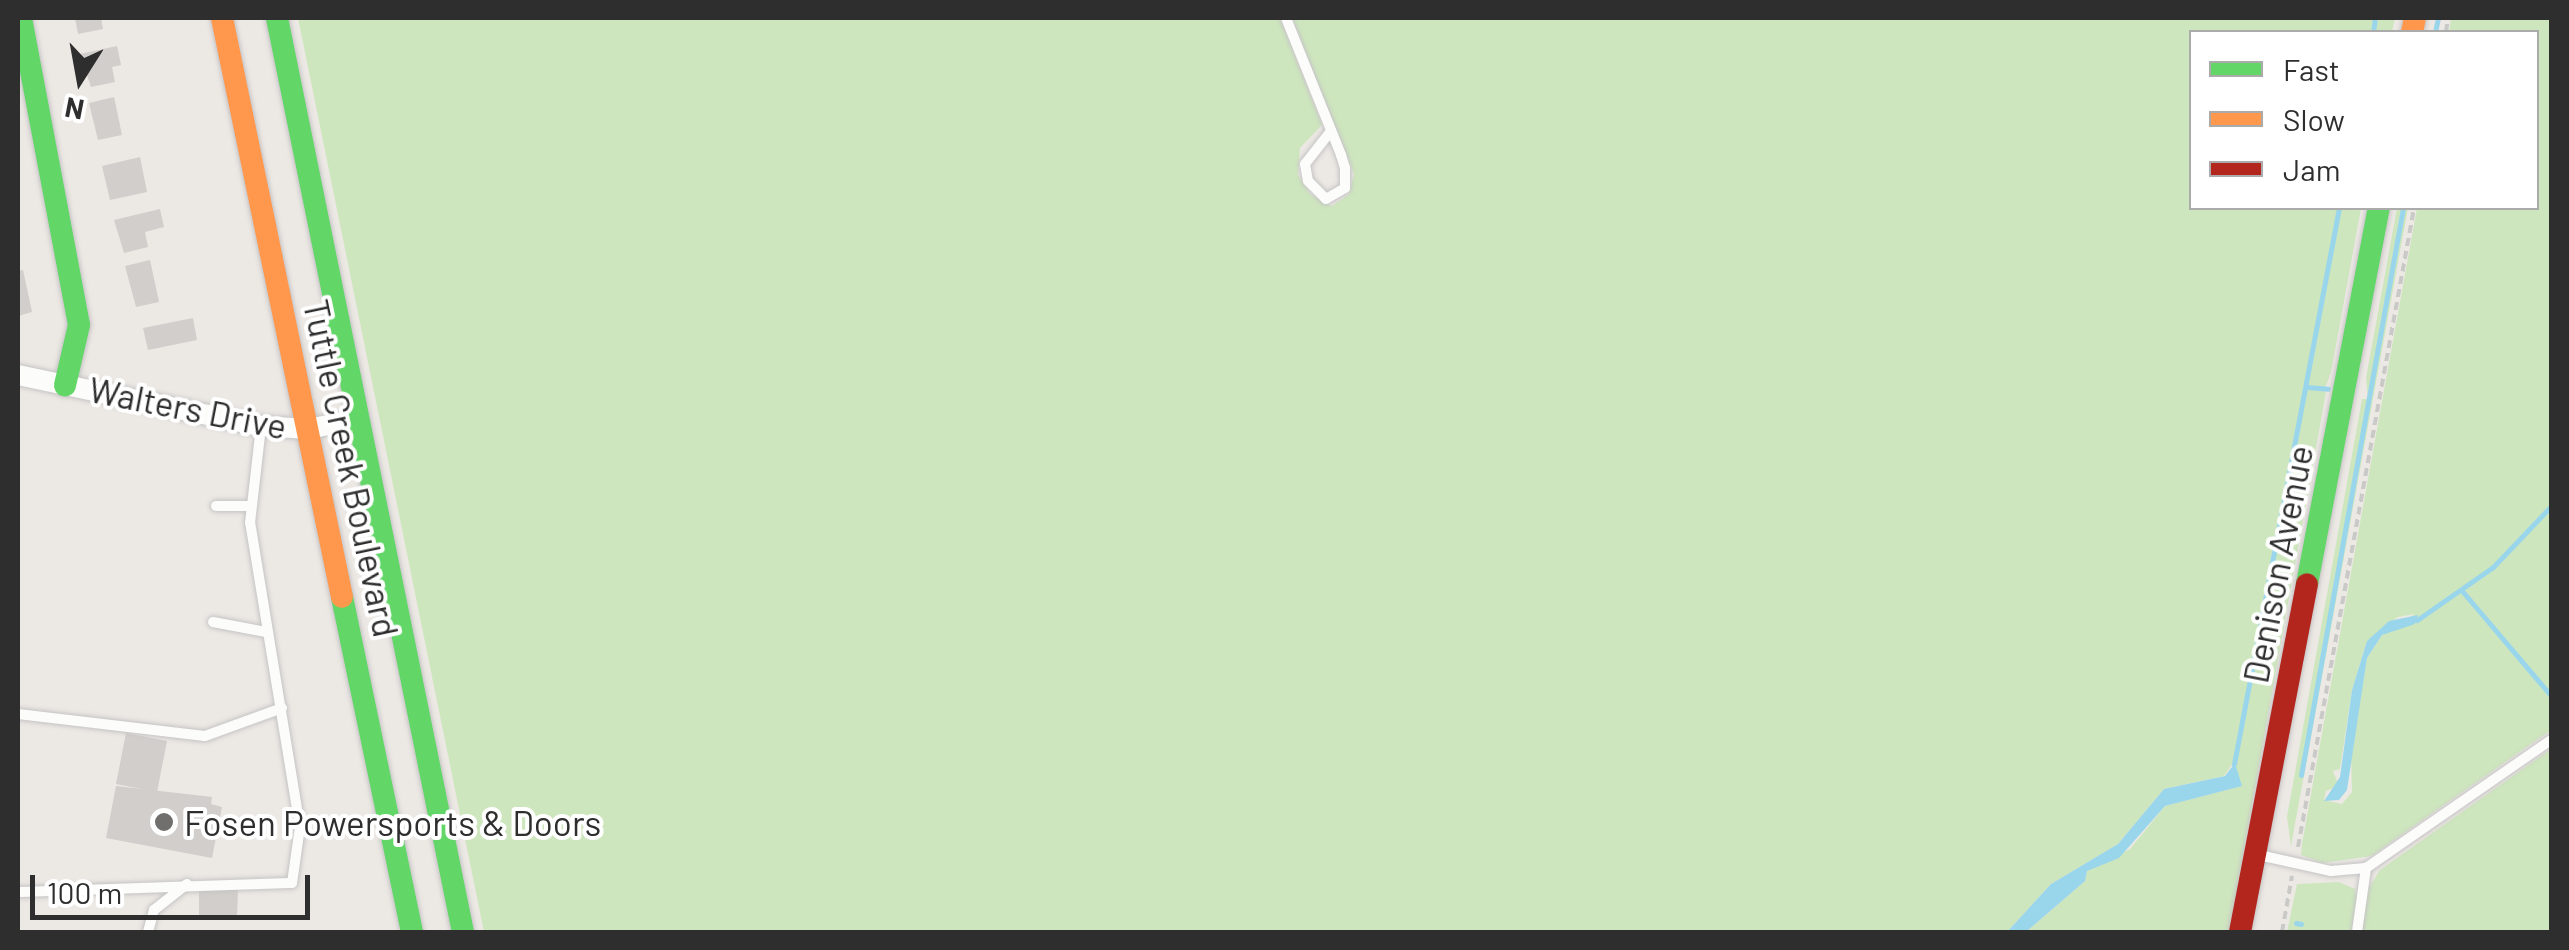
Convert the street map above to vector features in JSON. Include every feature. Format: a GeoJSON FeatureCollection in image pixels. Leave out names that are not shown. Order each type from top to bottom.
{"type":"FeatureCollection","features":[{"type":"Feature","properties":{"kind":"main road"},"geometry":{"type":"LineString","coordinates":[[21,18],[26,80],[79,325],[65,384]]}},
{"type":"Feature","properties":{"kind":"main road","name":"Tuttle Creek Boulevard"},"geometry":{"type":"LineString","coordinates":[[222,18],[412,932]]}},
{"type":"Feature","properties":{"kind":"main road","name":"Tuttle Creek Boulevard"},"geometry":{"type":"LineString","coordinates":[[277,18],[463,932]]}},
{"type":"Feature","properties":{"kind":"main road","name":"Denison Avenue"},"geometry":{"type":"LineString","coordinates":[[2240,932],[2379,210]]}},
{"type":"Feature","properties":{"kind":"street","name":"Walters Drive"},"geometry":{"type":"LineString","coordinates":[[18,374],[261,426],[308,429],[358,419]]}},
{"type":"Feature","properties":{"kind":"lane"},"geometry":{"type":"LineString","coordinates":[[1286,18],[1331,131],[1346,181],[1339,195],[1326,199],[1308,181],[1306,164],[1331,131]]}},
{"type":"Feature","properties":{"kind":"lane"},"geometry":{"type":"LineString","coordinates":[[18,892],[292,883],[300,827],[266,632],[251,506],[261,426]]}},
{"type":"Feature","properties":{"kind":"lane"},"geometry":{"type":"LineString","coordinates":[[216,506],[251,506]]}},
{"type":"Feature","properties":{"kind":"lane"},"geometry":{"type":"LineString","coordinates":[[213,622],[266,632]]}},
{"type":"Feature","properties":{"kind":"lane"},"geometry":{"type":"LineString","coordinates":[[18,714],[204,736],[282,708]]}},
{"type":"Feature","properties":{"kind":"lane"},"geometry":{"type":"LineString","coordinates":[[2254,853],[2331,870],[2366,868],[2552,739]]}},
{"type":"Feature","properties":{"kind":"lane"},"geometry":{"type":"LineString","coordinates":[[2357,932],[2366,868]]}},
{"type":"Feature","properties":{"kind":"lane"},"geometry":{"type":"LineString","coordinates":[[148,932],[154,910],[188,884]]}},
{"type":"Feature","properties":{"kind":"path"},"geometry":{"type":"LineString","coordinates":[[2297,853],[2414,210]]}},
{"type":"Feature","properties":{"kind":"path"},"geometry":{"type":"LineString","coordinates":[[2282,932],[2290,885]]}},
{"type":"Feature","properties":{"kind":"green space"},"geometry":{"type":"Polygon","coordinates":[[[298,18],[1280,18],[1322,125],[1300,148],[1298,175],[1310,194],[1332,206],[1349,194],[1354,174],[1292,18],[2395,18],[2392,30],[2189,30],[2189,210],[2361,210],[2331,372],[2326,386],[2317,388],[2326,392],[2229,932],[2026,932],[2085,881],[2087,871],[2130,849],[2165,806],[2241,786],[2234,762],[2224,776],[2164,789],[2118,844],[2051,884],[2007,932],[484,932],[298,18]]]}},
{"type":"Feature","properties":{"kind":"green space"},"geometry":{"type":"Polygon","coordinates":[[[2451,18],[2551,18],[2551,730],[2371,856],[2323,863],[2301,855],[2417,210],[2539,210],[2539,30],[2449,30],[2451,18]],[[2415,614],[2398,617],[2367,641],[2352,690],[2340,769],[2333,771],[2339,786],[2326,791],[2324,800],[2342,804],[2352,792],[2351,752],[2367,658],[2382,635],[2415,614]]]}},
{"type":"Feature","properties":{"kind":"green space"},"geometry":{"type":"Polygon","coordinates":[[[2397,210],[2408,210],[2291,846],[2287,817],[2362,399],[2368,399],[2366,378],[2397,210]]]}},
{"type":"Feature","properties":{"kind":"green space"},"geometry":{"type":"Polygon","coordinates":[[[2551,749],[2551,932],[2361,932],[2369,888],[2380,870],[2551,749]]]}},
{"type":"Feature","properties":{"kind":"green space"},"geometry":{"type":"Polygon","coordinates":[[[2339,882],[2355,889],[2351,932],[2287,932],[2297,884],[2339,882]]]}},
{"type":"Feature","properties":{"kind":"water"},"geometry":{"type":"Polygon","coordinates":[[[2418,615],[2415,624],[2382,635],[2367,658],[2347,790],[2339,800],[2324,801],[2340,777],[2352,690],[2367,641],[2389,621],[2418,615]]]}},
{"type":"Feature","properties":{"kind":"water"},"geometry":{"type":"Polygon","coordinates":[[[2235,763],[2242,786],[2165,806],[2119,858],[2087,871],[2085,881],[2026,932],[2007,932],[2051,884],[2118,844],[2164,789],[2225,776],[2235,763]]]}},
{"type":"Feature","properties":{"kind":"building"},"geometry":{"type":"Polygon","coordinates":[[[75,18],[101,18],[103,29],[78,34],[75,18]]]}},
{"type":"Feature","properties":{"kind":"building"},"geometry":{"type":"Polygon","coordinates":[[[117,46],[121,65],[112,67],[115,82],[91,87],[80,54],[117,46]]]}},
{"type":"Feature","properties":{"kind":"building"},"geometry":{"type":"Polygon","coordinates":[[[114,97],[122,135],[98,140],[89,103],[114,97]]]}},
{"type":"Feature","properties":{"kind":"building"},"geometry":{"type":"Polygon","coordinates":[[[140,157],[147,192],[110,200],[102,166],[140,157]]]}},
{"type":"Feature","properties":{"kind":"building"},"geometry":{"type":"Polygon","coordinates":[[[160,209],[164,227],[145,232],[148,247],[124,253],[114,220],[160,209]]]}},
{"type":"Feature","properties":{"kind":"building"},"geometry":{"type":"Polygon","coordinates":[[[150,260],[159,302],[136,307],[125,266],[150,260]]]}},
{"type":"Feature","properties":{"kind":"building"},"geometry":{"type":"Polygon","coordinates":[[[23,270],[32,312],[18,316],[18,271],[23,270]]]}},
{"type":"Feature","properties":{"kind":"building"},"geometry":{"type":"Polygon","coordinates":[[[193,318],[197,340],[148,350],[143,328],[193,318]]]}},
{"type":"Feature","properties":{"kind":"building"},"geometry":{"type":"Polygon","coordinates":[[[126,733],[167,741],[157,792],[116,784],[126,733]]]}},
{"type":"Feature","properties":{"kind":"building","name":"Fosen Powersports & Doors"},"geometry":{"type":"Polygon","coordinates":[[[116,786],[212,797],[211,804],[222,807],[212,858],[106,838],[116,786]]]}},
{"type":"Feature","properties":{"kind":"building"},"geometry":{"type":"Polygon","coordinates":[[[199,889],[238,890],[237,916],[199,915],[199,889]]]}},
{"type":"Feature","properties":{"kind":"waterway"},"geometry":{"type":"LineString","coordinates":[[2373,30],[2375,18]]}},
{"type":"Feature","properties":{"kind":"waterway"},"geometry":{"type":"LineString","coordinates":[[2435,30],[2438,18]]}},
{"type":"Feature","properties":{"kind":"waterway"},"geometry":{"type":"LineString","coordinates":[[2234,764],[2339,210]]}},
{"type":"Feature","properties":{"kind":"waterway"},"geometry":{"type":"LineString","coordinates":[[2301,775],[2403,210]]}},
{"type":"Feature","properties":{"kind":"waterway"},"geometry":{"type":"LineString","coordinates":[[2307,387],[2328,389]]}},
{"type":"Feature","properties":{"kind":"waterway"},"geometry":{"type":"LineString","coordinates":[[2417,620],[2493,567],[2552,505]]}},
{"type":"Feature","properties":{"kind":"waterway"},"geometry":{"type":"LineString","coordinates":[[2463,592],[2552,697]]}},
{"type":"Feature","properties":{"kind":"waterway"},"geometry":{"type":"LineString","coordinates":[[2296,923],[2301,924]]}},
{"type":"Feature","properties":{"kind":"traffic: fast"},"geometry":{"type":"LineString","coordinates":[[21,18],[79,325],[65,385]]}},
{"type":"Feature","properties":{"kind":"traffic: fast"},"geometry":{"type":"LineString","coordinates":[[277,18],[463,932]]}},
{"type":"Feature","properties":{"kind":"traffic: fast"},"geometry":{"type":"LineString","coordinates":[[2307,584],[2379,210]]}},
{"type":"Feature","properties":{"kind":"traffic: fast"},"geometry":{"type":"LineString","coordinates":[[342,597],[412,932]]}},
{"type":"Feature","properties":{"kind":"traffic: slow"},"geometry":{"type":"LineString","coordinates":[[222,18],[342,597]]}},
{"type":"Feature","properties":{"kind":"traffic: slow"},"geometry":{"type":"LineString","coordinates":[[2412,30],[2415,18]]}},
{"type":"Feature","properties":{"kind":"traffic: jam"},"geometry":{"type":"LineString","coordinates":[[2240,932],[2307,584]]}},
{"type":"Feature","properties":{"kind":"place","name":"Fosen Powersports & Doors"},"geometry":{"type":"Point","coordinates":[164,822]}}]}
